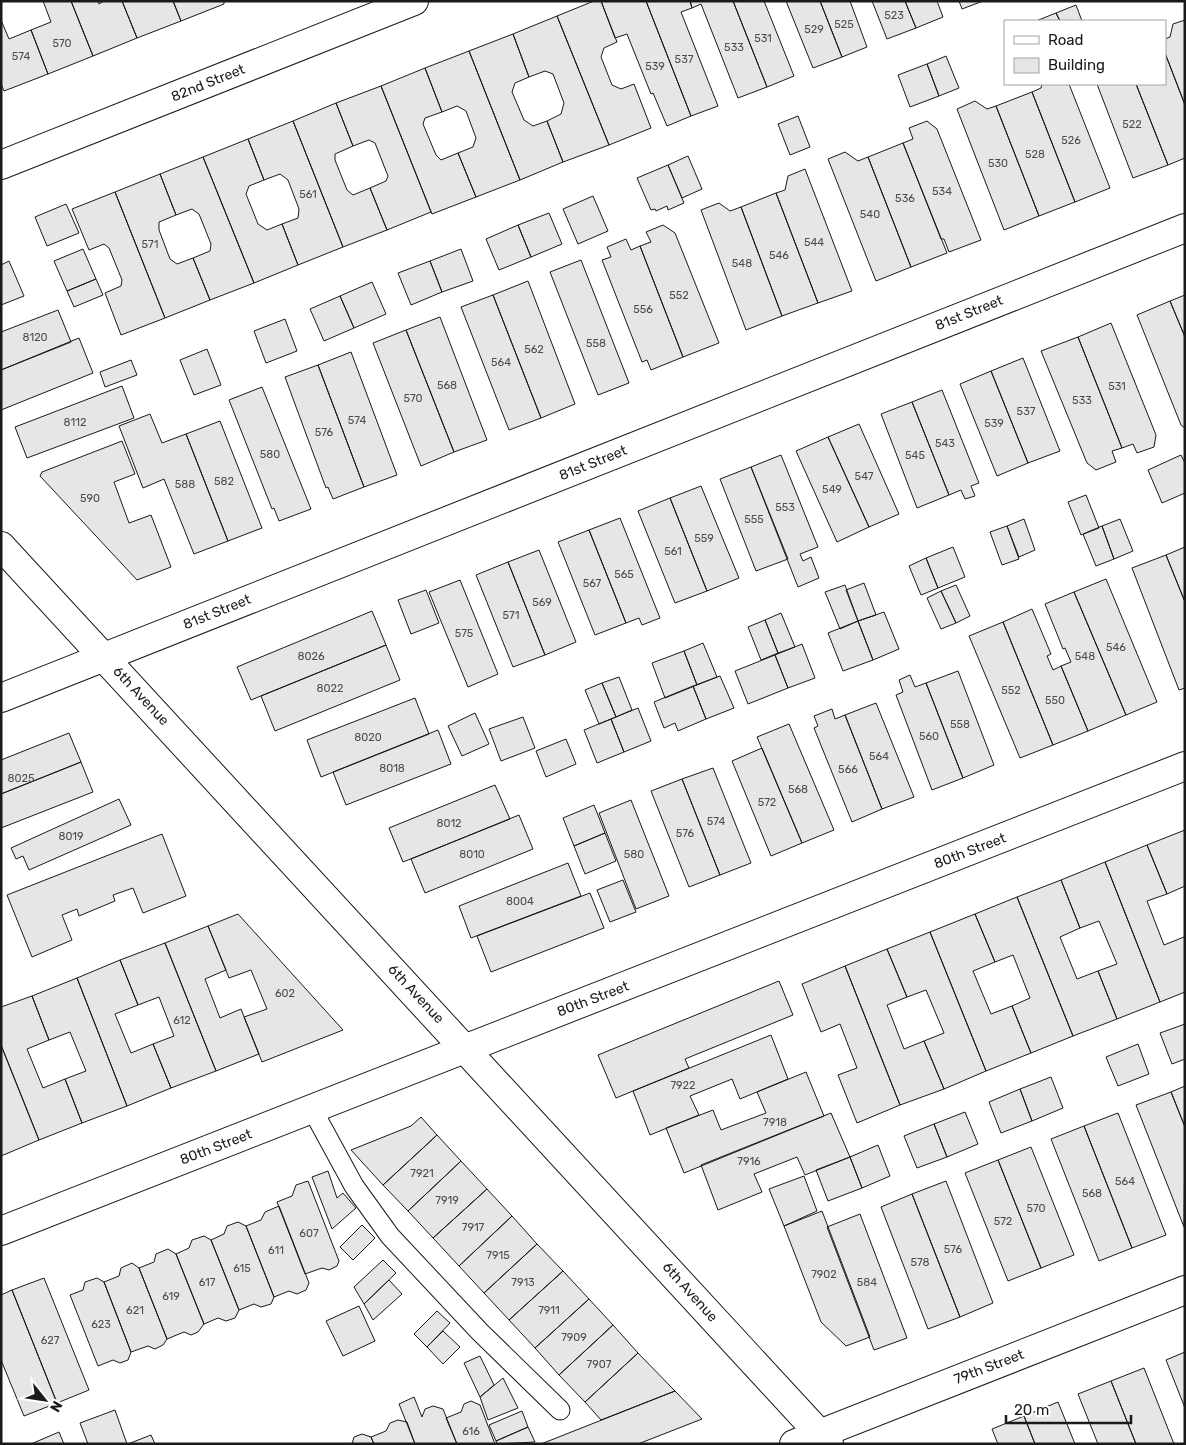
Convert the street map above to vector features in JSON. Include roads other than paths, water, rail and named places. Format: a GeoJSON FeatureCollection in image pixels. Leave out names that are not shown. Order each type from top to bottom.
{"type":"FeatureCollection","features":[{"type":"Feature","properties":{"kind":"street","name":"82nd Street"},"geometry":{"type":"LineString","coordinates":[[1,164],[414,1]]}},
{"type":"Feature","properties":{"kind":"street","name":"81st Street"},"geometry":{"type":"LineString","coordinates":[[1,698],[1185,228]]}},
{"type":"Feature","properties":{"kind":"street","name":"6th Avenue"},"geometry":{"type":"LineString","coordinates":[[1,546],[824,1439]]}},
{"type":"Feature","properties":{"kind":"street","name":"80th Street"},"geometry":{"type":"LineString","coordinates":[[1,1231],[1185,766]]}},
{"type":"Feature","properties":{"kind":"street","name":"79th Street"},"geometry":{"type":"LineString","coordinates":[[794,1444],[824,1439],[1185,1290]]}},
{"type":"Feature","properties":{"kind":"lane"},"geometry":{"type":"LineString","coordinates":[[312,1110],[354,1186],[390,1236],[480,1332],[560,1410]]}}]}
